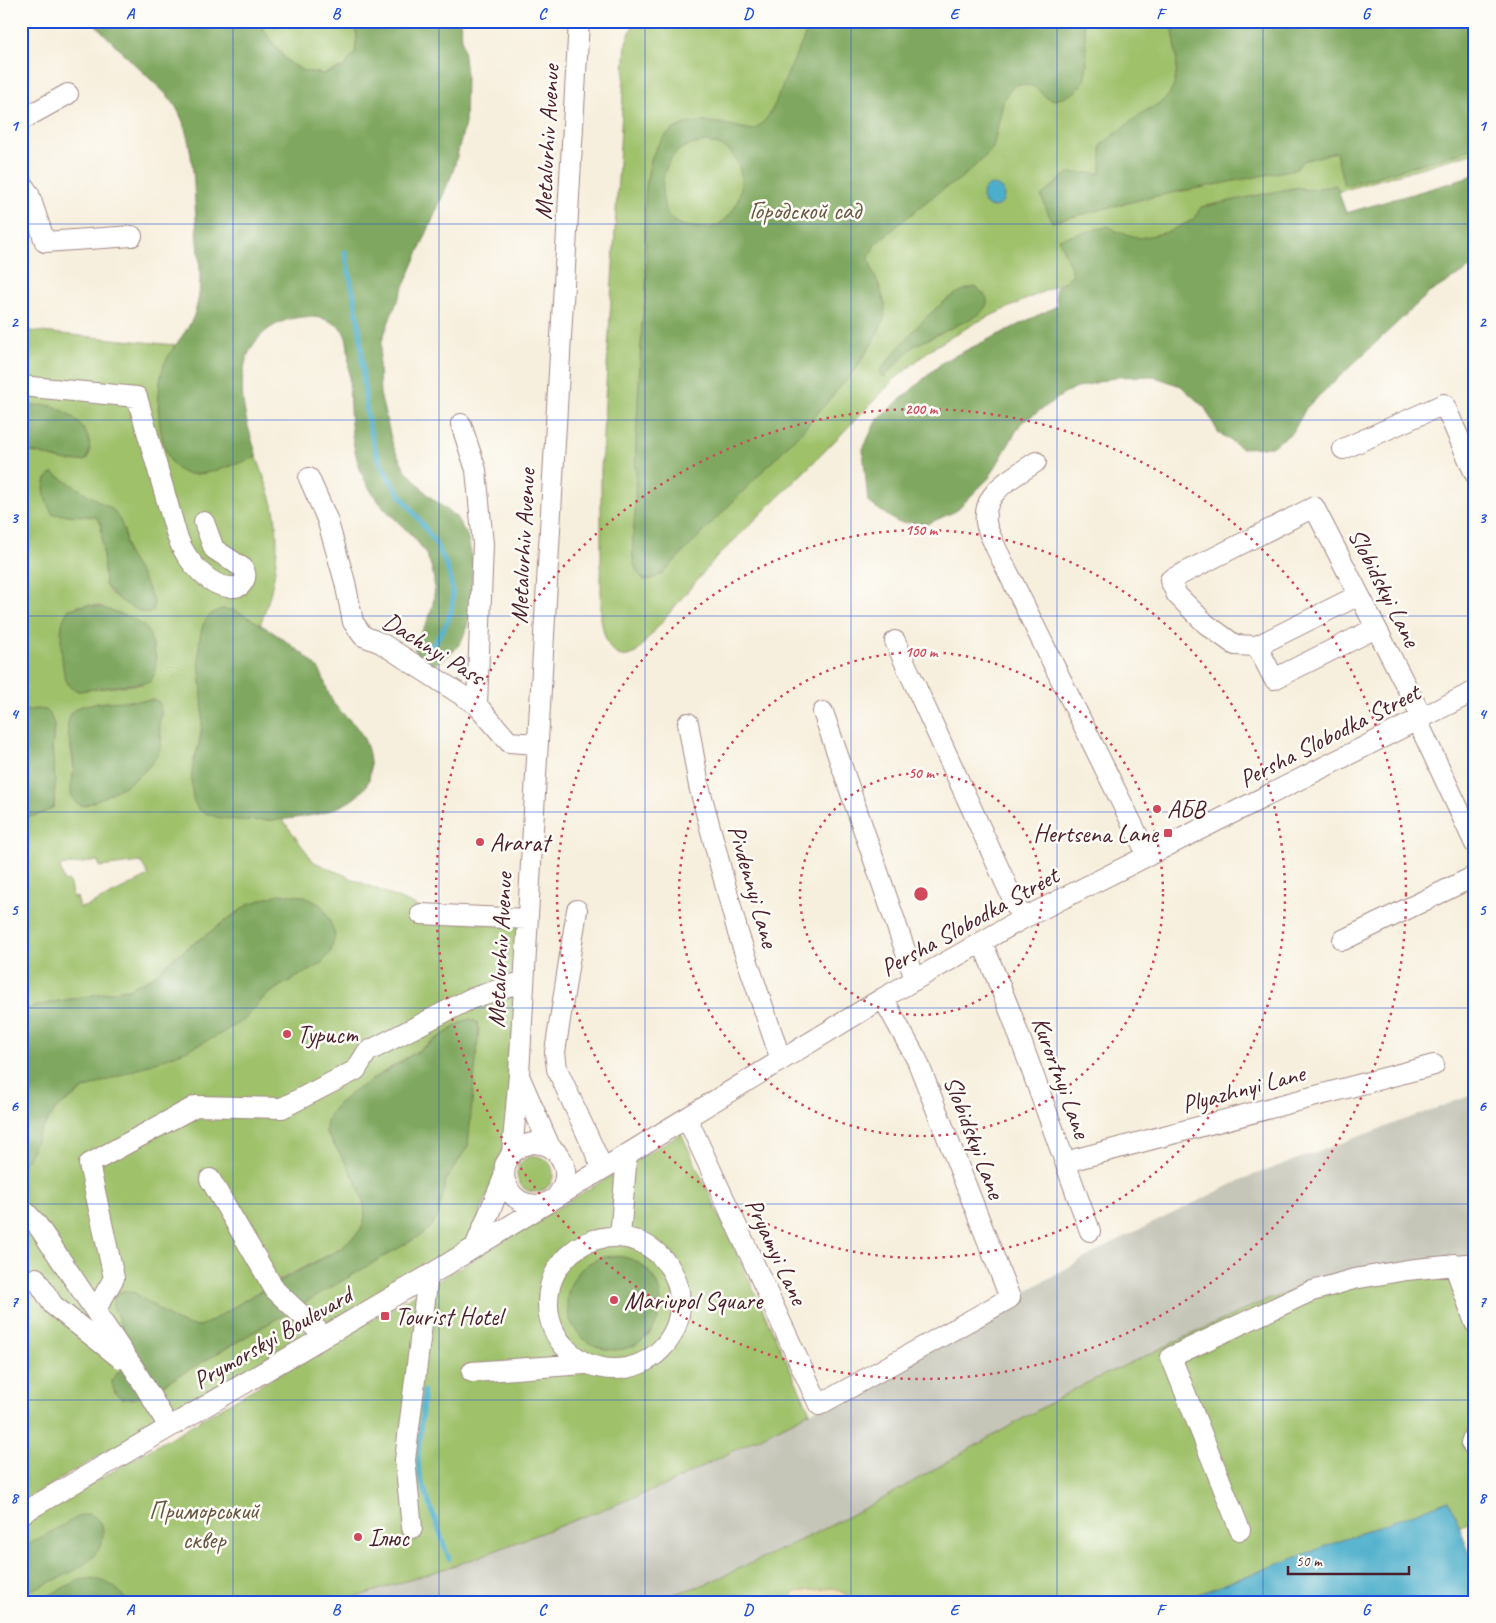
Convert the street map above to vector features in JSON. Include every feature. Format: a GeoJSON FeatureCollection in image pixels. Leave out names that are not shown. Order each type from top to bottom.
{"type":"FeatureCollection","features":[{"type":"Feature","properties":{"kind":"street","name":"Metalurhiv Avenue"},"geometry":{"type":"LineString","coordinates":[[512,1153],[519,1074],[579,21]]}},
{"type":"Feature","properties":{"kind":"street"},"geometry":{"type":"LineString","coordinates":[[21,120],[68,94]]}},
{"type":"Feature","properties":{"kind":"street"},"geometry":{"type":"LineString","coordinates":[[21,182],[29,194],[45,242],[132,236]]}},
{"type":"Feature","properties":{"kind":"street"},"geometry":{"type":"LineString","coordinates":[[21,386],[137,397],[177,536],[186,557],[201,573],[210,579],[230,586],[240,586],[246,578],[245,573],[242,568],[214,549],[204,522]]}},
{"type":"Feature","properties":{"kind":"street"},"geometry":{"type":"LineString","coordinates":[[1343,449],[1444,404],[1475,474]]}},
{"type":"Feature","properties":{"kind":"street"},"geometry":{"type":"LineString","coordinates":[[461,424],[476,470],[483,544],[477,705]]}},
{"type":"Feature","properties":{"kind":"street"},"geometry":{"type":"LineString","coordinates":[[1036,462],[998,488],[987,504],[986,523],[1000,557],[1148,856]]}},
{"type":"Feature","properties":{"kind":"street","name":"Dachnyi Pass"},"geometry":{"type":"LineString","coordinates":[[309,478],[327,519],[345,582],[353,622],[364,636],[381,643],[477,705],[508,742],[537,744]]}},
{"type":"Feature","properties":{"kind":"street","name":"Slobidskyi Lane"},"geometry":{"type":"LineString","coordinates":[[1257,646],[1235,645],[1206,624],[1177,595],[1170,580],[1314,507],[1420,719],[1475,844]]}},
{"type":"Feature","properties":{"kind":"street"},"geometry":{"type":"LineString","coordinates":[[1359,595],[1257,646],[1274,679],[1376,628]]}},
{"type":"Feature","properties":{"kind":"street"},"geometry":{"type":"LineString","coordinates":[[895,641],[1022,919]]}},
{"type":"Feature","properties":{"kind":"street","name":"Persha Slobodka Street"},"geometry":{"type":"LineString","coordinates":[[552,1200],[882,998],[1022,919],[1475,691]]}},
{"type":"Feature","properties":{"kind":"street"},"geometry":{"type":"LineString","coordinates":[[823,712],[914,979]]}},
{"type":"Feature","properties":{"kind":"street","name":"Pivdennyi Lane"},"geometry":{"type":"LineString","coordinates":[[688,723],[699,786],[738,933],[781,1060]]}},
{"type":"Feature","properties":{"kind":"street"},"geometry":{"type":"LineString","coordinates":[[1343,940],[1475,876]]}},
{"type":"Feature","properties":{"kind":"street"},"geometry":{"type":"LineString","coordinates":[[577,910],[556,1052],[557,1069],[598,1171]]}},
{"type":"Feature","properties":{"kind":"street"},"geometry":{"type":"LineString","coordinates":[[421,914],[528,919]]}},
{"type":"Feature","properties":{"kind":"street","name":"Kurortnyi Lane"},"geometry":{"type":"LineString","coordinates":[[982,942],[1012,1016],[1090,1231]]}},
{"type":"Feature","properties":{"kind":"street"},"geometry":{"type":"LineString","coordinates":[[95,1311],[114,1278],[89,1164],[196,1106],[282,1108],[356,1070],[367,1052],[470,999],[524,981]]}},
{"type":"Feature","properties":{"kind":"street","name":"Slobidskyi Lane"},"geometry":{"type":"LineString","coordinates":[[819,1405],[1010,1298],[917,1060],[882,998]]}},
{"type":"Feature","properties":{"kind":"street","name":"Plyazhnyi Lane"},"geometry":{"type":"LineString","coordinates":[[1065,1162],[1434,1065]]}},
{"type":"Feature","properties":{"kind":"street"},"geometry":{"type":"LineString","coordinates":[[519,1074],[550,1147]]}},
{"type":"Feature","properties":{"kind":"street","name":"Pryamyi Lane"},"geometry":{"type":"LineString","coordinates":[[687,1118],[819,1405]]}},
{"type":"Feature","properties":{"kind":"street"},"geometry":{"type":"LineString","coordinates":[[475,1247],[504,1178],[505,1164],[512,1153],[521,1146],[533,1143],[550,1147],[561,1156],[566,1177],[564,1184],[552,1200],[535,1205],[517,1199],[508,1190],[504,1178]]}},
{"type":"Feature","properties":{"kind":"street"},"geometry":{"type":"LineString","coordinates":[[620,1237],[627,1154]]}},
{"type":"Feature","properties":{"kind":"street"},"geometry":{"type":"LineString","coordinates":[[564,1163],[598,1171]]}},
{"type":"Feature","properties":{"kind":"street"},"geometry":{"type":"LineString","coordinates":[[210,1179],[276,1290],[324,1336]]}},
{"type":"Feature","properties":{"kind":"street","name":"Prymorskyi Boulevard"},"geometry":{"type":"LineString","coordinates":[[26,1504],[169,1427],[428,1276],[552,1200]]}},
{"type":"Feature","properties":{"kind":"street"},"geometry":{"type":"LineString","coordinates":[[21,1207],[28,1228],[95,1311],[135,1370],[169,1427]]}},
{"type":"Feature","properties":{"kind":"street"},"geometry":{"type":"LineString","coordinates":[[472,1372],[585,1364],[608,1370],[624,1369],[633,1368],[654,1358],[671,1340],[680,1318],[681,1293],[673,1271],[659,1254],[641,1242],[620,1237],[598,1238],[578,1247],[562,1261],[550,1283],[547,1306],[552,1330],[566,1350],[585,1364]]}},
{"type":"Feature","properties":{"kind":"street"},"geometry":{"type":"LineString","coordinates":[[1240,1530],[1172,1357],[1309,1292],[1354,1279],[1408,1270],[1475,1263]]}},
{"type":"Feature","properties":{"kind":"street"},"geometry":{"type":"LineString","coordinates":[[1454,1264],[1475,1324]]}},
{"type":"Feature","properties":{"kind":"street"},"geometry":{"type":"LineString","coordinates":[[412,1528],[405,1460],[428,1276]]}},
{"type":"Feature","properties":{"kind":"street"},"geometry":{"type":"LineString","coordinates":[[36,1278],[53,1305],[135,1370]]}},
{"type":"Feature","properties":{"kind":"shaded area"},"geometry":{"type":"Polygon","coordinates":[[[1475,1094],[1475,1259],[1078,1387],[886,1497],[818,1532],[706,1584],[648,1602],[341,1602],[468,1561],[664,1486],[810,1412],[1110,1244],[1243,1179],[1475,1094]]]}},
{"type":"Feature","properties":{"kind":"green space"},"geometry":{"type":"Polygon","coordinates":[[[92,21],[257,21],[286,60],[303,71],[324,74],[344,67],[355,53],[357,37],[354,21],[460,21],[466,74],[465,124],[453,172],[391,316],[382,341],[379,363],[380,394],[393,446],[405,469],[428,495],[456,517],[467,535],[473,561],[471,611],[466,630],[461,642],[453,652],[433,666],[416,656],[415,650],[417,638],[427,622],[433,605],[434,580],[430,562],[418,543],[375,497],[361,471],[354,448],[351,427],[348,346],[343,331],[339,327],[324,319],[311,317],[287,320],[265,332],[249,352],[245,364],[242,388],[250,434],[257,457],[211,472],[192,474],[184,473],[174,466],[167,455],[160,424],[159,390],[161,376],[167,358],[194,317],[200,287],[191,153],[184,124],[172,101],[92,21]]]}},
{"type":"Feature","properties":{"kind":"green space"},"geometry":{"type":"Polygon","coordinates":[[[257,21],[354,21],[357,37],[355,53],[344,67],[324,74],[303,71],[286,60],[257,21]]]}},
{"type":"Feature","properties":{"kind":"green space","name":"Городской сад"},"geometry":{"type":"Polygon","coordinates":[[[637,21],[1475,21],[1475,152],[1125,254],[975,323],[931,349],[895,379],[713,561],[636,653],[620,656],[610,648],[604,634],[601,619],[601,470],[626,42],[633,25],[637,21]]]}},
{"type":"Feature","properties":{"kind":"green space"},"geometry":{"type":"Polygon","coordinates":[[[811,21],[1083,21],[1087,65],[1084,82],[1075,92],[1054,100],[1046,97],[1033,86],[1016,84],[1004,98],[993,148],[960,179],[937,193],[875,244],[869,258],[885,305],[884,320],[873,342],[854,371],[804,429],[662,574],[652,579],[644,580],[635,566],[632,550],[642,322],[646,292],[645,209],[649,168],[655,151],[664,137],[673,129],[695,122],[718,123],[753,130],[760,125],[774,106],[811,21]],[[707,142],[684,147],[675,154],[666,167],[662,192],[666,212],[670,218],[682,225],[699,228],[713,227],[723,222],[737,204],[741,181],[735,159],[725,148],[707,142]]]}},
{"type":"Feature","properties":{"kind":"green space"},"geometry":{"type":"Polygon","coordinates":[[[1171,21],[1350,21],[1368,27],[1393,26],[1405,21],[1475,21],[1475,148],[1344,186],[1336,152],[1303,161],[1296,169],[1147,198],[1052,222],[1041,196],[1068,173],[1101,173],[1101,145],[1141,114],[1158,104],[1172,90],[1175,81],[1176,60],[1171,21]]]}},
{"type":"Feature","properties":{"kind":"green space"},"geometry":{"type":"Polygon","coordinates":[[[1475,174],[1475,265],[1429,293],[1306,408],[1293,432],[1271,447],[1241,448],[1218,432],[1205,408],[1181,386],[1152,376],[1116,377],[1070,390],[1021,423],[989,478],[956,511],[927,524],[897,522],[868,502],[863,449],[876,421],[944,361],[1057,306],[1055,289],[1073,274],[1059,239],[1109,226],[1116,231],[1140,238],[1168,232],[1193,220],[1201,207],[1298,187],[1307,190],[1336,185],[1346,213],[1464,179],[1475,174]]]}},
{"type":"Feature","properties":{"kind":"green space"},"geometry":{"type":"Polygon","coordinates":[[[975,287],[984,294],[987,301],[985,308],[978,315],[914,346],[885,376],[882,376],[880,373],[881,369],[911,333],[936,308],[962,291],[975,287]]]}},
{"type":"Feature","properties":{"kind":"green space"},"geometry":{"type":"Polygon","coordinates":[[[21,330],[175,345],[164,365],[160,381],[158,408],[162,436],[184,473],[203,473],[257,457],[270,493],[277,535],[276,566],[270,596],[260,625],[229,610],[222,610],[215,612],[203,627],[203,712],[194,762],[250,820],[282,819],[314,862],[423,909],[521,913],[505,1150],[470,1240],[21,1502],[21,1472],[23,1469],[24,1448],[21,1443],[21,1166],[29,1157],[38,1135],[56,1109],[84,1089],[245,1019],[263,998],[280,986],[321,964],[249,904],[171,960],[151,978],[128,989],[21,1010],[21,817],[38,815],[54,807],[55,780],[52,749],[54,725],[26,711],[21,711],[21,451],[70,461],[86,460],[90,453],[89,440],[83,428],[52,406],[21,405],[21,330]],[[46,479],[45,498],[53,513],[97,517],[101,524],[105,584],[110,593],[127,604],[143,579],[127,553],[124,531],[113,510],[70,484],[46,479]],[[77,606],[62,654],[78,691],[142,684],[155,656],[153,646],[100,606],[77,606]],[[154,700],[94,703],[68,726],[74,770],[72,777],[95,800],[138,776],[162,740],[159,722],[162,713],[154,700]],[[98,861],[60,866],[64,882],[69,881],[73,898],[77,897],[80,908],[149,876],[141,862],[100,867],[98,861]],[[466,1020],[368,1082],[338,1104],[331,1112],[326,1133],[355,1179],[361,1193],[365,1218],[361,1229],[342,1248],[272,1284],[244,1300],[219,1318],[206,1324],[200,1326],[185,1325],[164,1314],[128,1344],[126,1369],[112,1381],[114,1389],[119,1395],[135,1399],[161,1386],[421,1235],[431,1227],[446,1180],[460,1159],[479,1028],[466,1020]]]}},
{"type":"Feature","properties":{"kind":"green space"},"geometry":{"type":"Polygon","coordinates":[[[21,405],[53,406],[69,414],[87,435],[89,452],[86,460],[62,460],[21,451],[21,405]]]}},
{"type":"Feature","properties":{"kind":"green space"},"geometry":{"type":"Polygon","coordinates":[[[53,473],[113,510],[120,520],[124,531],[127,553],[143,578],[154,602],[153,611],[148,614],[130,606],[118,599],[105,584],[101,524],[97,517],[53,514],[50,510],[44,486],[48,476],[53,473]]]}},
{"type":"Feature","properties":{"kind":"green space"},"geometry":{"type":"Polygon","coordinates":[[[87,605],[101,607],[134,619],[145,627],[150,636],[156,657],[155,672],[150,682],[78,691],[70,687],[63,667],[61,647],[62,624],[69,609],[87,605]]]}},
{"type":"Feature","properties":{"kind":"green space"},"geometry":{"type":"Polygon","coordinates":[[[222,609],[233,610],[266,628],[293,646],[320,671],[332,701],[358,729],[369,753],[370,773],[368,782],[353,799],[334,809],[318,814],[297,818],[265,820],[229,819],[214,816],[202,811],[195,804],[192,788],[192,770],[202,731],[199,643],[206,619],[222,609]]]}},
{"type":"Feature","properties":{"kind":"green space"},"geometry":{"type":"Polygon","coordinates":[[[158,701],[161,711],[159,727],[161,746],[155,759],[138,777],[117,790],[84,806],[75,802],[71,794],[74,763],[68,731],[70,717],[74,710],[89,704],[158,701]]]}},
{"type":"Feature","properties":{"kind":"green space"},"geometry":{"type":"Polygon","coordinates":[[[46,710],[50,714],[54,725],[52,749],[55,780],[54,807],[38,815],[21,817],[21,711],[46,710]]]}},
{"type":"Feature","properties":{"kind":"green space"},"geometry":{"type":"Polygon","coordinates":[[[279,894],[303,896],[321,905],[329,918],[335,935],[331,951],[321,964],[280,986],[263,998],[245,1019],[215,1037],[185,1051],[84,1089],[56,1109],[38,1135],[29,1157],[21,1166],[21,1010],[128,989],[151,978],[171,960],[249,904],[279,894]]]}},
{"type":"Feature","properties":{"kind":"green space"},"geometry":{"type":"Polygon","coordinates":[[[470,1019],[477,1022],[479,1028],[468,1146],[446,1180],[438,1216],[431,1227],[421,1235],[161,1386],[132,1398],[118,1396],[114,1391],[112,1381],[118,1372],[126,1369],[128,1344],[113,1306],[116,1294],[123,1291],[135,1293],[176,1321],[187,1325],[200,1326],[342,1248],[361,1229],[365,1218],[364,1206],[355,1179],[326,1132],[330,1114],[338,1104],[355,1090],[462,1022],[470,1019]]]}},
{"type":"Feature","properties":{"kind":"green space","name":"Приморський сквер"},"geometry":{"type":"Polygon","coordinates":[[[681,1133],[810,1412],[664,1486],[468,1561],[341,1602],[21,1602],[21,1525],[433,1284],[681,1133]]]}},
{"type":"Feature","properties":{"kind":"green space"},"geometry":{"type":"Polygon","coordinates":[[[535,1156],[547,1162],[553,1174],[547,1186],[535,1192],[523,1186],[517,1174],[523,1162],[535,1156]]]}},
{"type":"Feature","properties":{"kind":"green space"},"geometry":{"type":"Polygon","coordinates":[[[614,1256],[632,1260],[647,1270],[657,1285],[661,1303],[657,1321],[647,1336],[632,1346],[614,1350],[596,1346],[581,1336],[571,1321],[567,1303],[571,1285],[581,1270],[596,1260],[614,1256]]]}},
{"type":"Feature","properties":{"kind":"green space"},"geometry":{"type":"Polygon","coordinates":[[[1475,1259],[1475,1520],[1459,1527],[1449,1500],[1177,1602],[859,1602],[833,1588],[796,1592],[784,1602],[648,1602],[706,1584],[818,1532],[886,1497],[1078,1387],[1255,1305],[1310,1284],[1475,1259]]]}},
{"type":"Feature","properties":{"kind":"green space"},"geometry":{"type":"Polygon","coordinates":[[[88,1514],[99,1520],[103,1529],[101,1545],[95,1555],[72,1572],[21,1594],[21,1548],[80,1516],[88,1514]]]}},
{"type":"Feature","properties":{"kind":"green space"},"geometry":{"type":"Polygon","coordinates":[[[91,1578],[112,1585],[127,1602],[37,1602],[76,1581],[91,1578]]]}},
{"type":"Feature","properties":{"kind":"sand"},"geometry":{"type":"Polygon","coordinates":[[[834,1588],[859,1602],[784,1602],[796,1592],[834,1588]]]}},
{"type":"Feature","properties":{"kind":"water"},"geometry":{"type":"Polygon","coordinates":[[[993,185],[1001,188],[1004,196],[1001,204],[993,207],[985,204],[982,196],[985,188],[993,185]]]}},
{"type":"Feature","properties":{"kind":"water"},"geometry":{"type":"Polygon","coordinates":[[[1449,1500],[1475,1567],[1475,1602],[1189,1602],[1188,1598],[1449,1500]]]}},
{"type":"Feature","properties":{"kind":"waterway"},"geometry":{"type":"LineString","coordinates":[[345,252],[359,324],[365,396],[373,442],[386,473],[427,530],[444,560],[450,577],[453,599],[452,609],[440,635],[427,652]]}},
{"type":"Feature","properties":{"kind":"waterway"},"geometry":{"type":"LineString","coordinates":[[430,1328],[437,1312]]}},
{"type":"Feature","properties":{"kind":"waterway"},"geometry":{"type":"LineString","coordinates":[[424,1391],[418,1455],[419,1474],[449,1559]]}},
{"type":"Feature","properties":{"kind":"place","name":"АБВ"},"geometry":{"type":"Point","coordinates":[1157,809]}},
{"type":"Feature","properties":{"kind":"place","name":"Hertsena Lane"},"geometry":{"type":"Point","coordinates":[1168,833]}},
{"type":"Feature","properties":{"kind":"place","name":"Ararat"},"geometry":{"type":"Point","coordinates":[480,842]}},
{"type":"Feature","properties":{"kind":"place","name":"Турист"},"geometry":{"type":"Point","coordinates":[287,1034]}},
{"type":"Feature","properties":{"kind":"place","name":"Mariupol Square"},"geometry":{"type":"Point","coordinates":[614,1300]}},
{"type":"Feature","properties":{"kind":"place","name":"Tourist Hotel"},"geometry":{"type":"Point","coordinates":[385,1316]}},
{"type":"Feature","properties":{"kind":"place","name":"Ілюс"},"geometry":{"type":"Point","coordinates":[358,1537]}}]}
